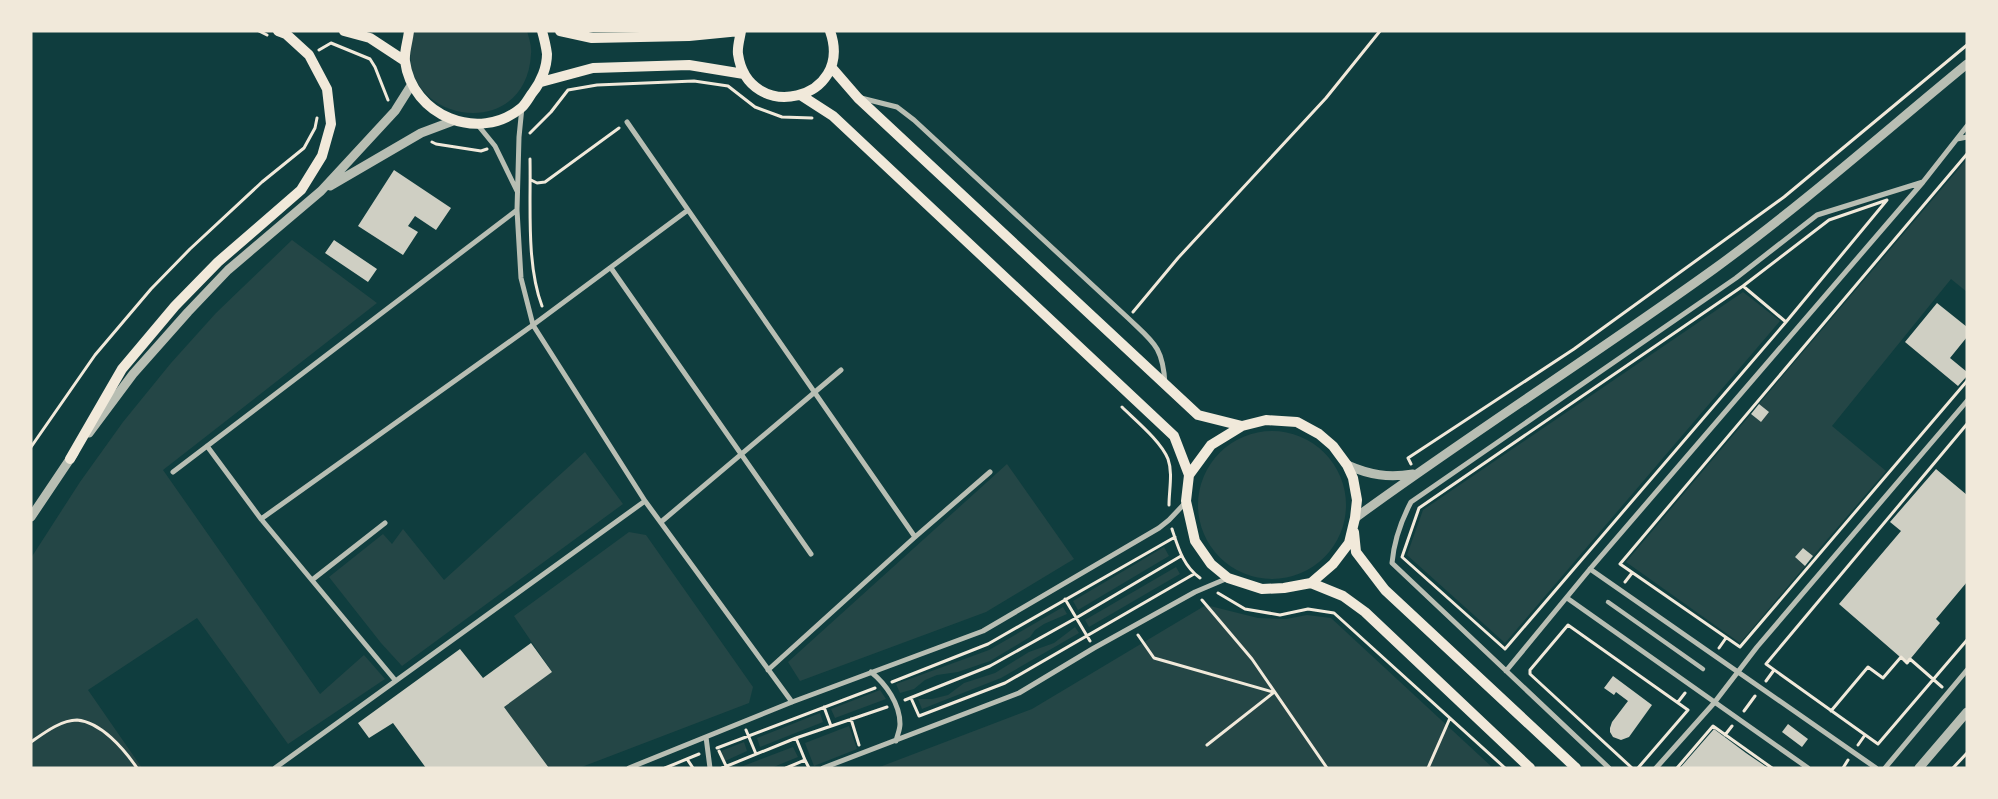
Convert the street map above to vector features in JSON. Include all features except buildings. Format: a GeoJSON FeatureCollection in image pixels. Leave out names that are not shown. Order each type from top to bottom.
{"type":"FeatureCollection","features":[{"type":"Feature","properties":{"kind":"main road"},"geometry":{"type":"LineString","coordinates":[[70,459],[122,369],[175,306],[218,262],[301,190],[322,156],[331,124],[326,89],[309,55],[286,34],[278,31]]}},
{"type":"Feature","properties":{"kind":"main road"},"geometry":{"type":"LineString","coordinates":[[344,31],[370,38],[405,61]]}},
{"type":"Feature","properties":{"kind":"main road"},"geometry":{"type":"LineString","coordinates":[[409,31],[405,61],[412,84],[429,107],[453,121],[477,124],[501,120],[522,107],[541,82],[547,54],[542,31]]}},
{"type":"Feature","properties":{"kind":"main road"},"geometry":{"type":"LineString","coordinates":[[560,31],[592,38],[690,36],[741,31],[738,53],[744,74],[760,90],[780,98],[802,96],[820,85],[832,68],[835,45],[830,31]]}},
{"type":"Feature","properties":{"kind":"main road"},"geometry":{"type":"LineString","coordinates":[[541,82],[593,68],[689,65],[744,74]]}},
{"type":"Feature","properties":{"kind":"main road"},"geometry":{"type":"LineString","coordinates":[[832,68],[858,98],[1198,415],[1242,426]]}},
{"type":"Feature","properties":{"kind":"main road"},"geometry":{"type":"LineString","coordinates":[[802,96],[832,116],[1174,436],[1189,475],[1186,501],[1195,541],[1210,564],[1228,578],[1262,589],[1284,588],[1311,583],[1333,564],[1349,543],[1354,523]]}},
{"type":"Feature","properties":{"kind":"main road"},"geometry":{"type":"LineString","coordinates":[[1189,475],[1211,445],[1242,426],[1266,420],[1297,422],[1319,434],[1332,446],[1347,465],[1353,478],[1356,500],[1354,523],[1356,552],[1385,590],[1576,768]]}},
{"type":"Feature","properties":{"kind":"main road"},"geometry":{"type":"LineString","coordinates":[[1311,583],[1343,596],[1365,612],[1530,768]]}},
{"type":"Feature","properties":{"kind":"street"},"geometry":{"type":"LineString","coordinates":[[1354,523],[1416,474],[1588,358],[1716,268],[1799,204],[1967,64]]}},
{"type":"Feature","properties":{"kind":"street"},"geometry":{"type":"LineString","coordinates":[[31,517],[70,459],[133,374],[228,270],[321,191],[395,111],[412,84]]}},
{"type":"Feature","properties":{"kind":"street"},"geometry":{"type":"LineString","coordinates":[[858,98],[897,107],[914,120],[1156,344],[1164,368],[1165,384]]}},
{"type":"Feature","properties":{"kind":"street"},"geometry":{"type":"LineString","coordinates":[[522,107],[519,137],[517,210],[521,278],[533,325],[645,501],[792,702]]}},
{"type":"Feature","properties":{"kind":"street"},"geometry":{"type":"LineString","coordinates":[[321,191],[421,133],[453,121]]}},
{"type":"Feature","properties":{"kind":"street"},"geometry":{"type":"LineString","coordinates":[[627,122],[915,537]]}},
{"type":"Feature","properties":{"kind":"street"},"geometry":{"type":"LineString","coordinates":[[477,124],[495,146],[518,194]]}},
{"type":"Feature","properties":{"kind":"street"},"geometry":{"type":"LineString","coordinates":[[1506,671],[1590,569],[1923,182],[1967,126]]}},
{"type":"Feature","properties":{"kind":"street"},"geometry":{"type":"LineString","coordinates":[[1956,139],[1967,137]]}},
{"type":"Feature","properties":{"kind":"street"},"geometry":{"type":"LineString","coordinates":[[1609,768],[1392,563],[1393,550],[1402,520],[1411,502],[1736,278],[1817,215],[1923,182]]}},
{"type":"Feature","properties":{"kind":"street"},"geometry":{"type":"LineString","coordinates":[[172,472],[517,210]]}},
{"type":"Feature","properties":{"kind":"street"},"geometry":{"type":"LineString","coordinates":[[261,519],[533,325],[688,210]]}},
{"type":"Feature","properties":{"kind":"street"},"geometry":{"type":"LineString","coordinates":[[611,268],[740,455],[812,554]]}},
{"type":"Feature","properties":{"kind":"street"},"geometry":{"type":"LineString","coordinates":[[661,522],[841,370]]}},
{"type":"Feature","properties":{"kind":"street"},"geometry":{"type":"LineString","coordinates":[[1656,768],[1714,702],[1757,647],[1967,401]]}},
{"type":"Feature","properties":{"kind":"street"},"geometry":{"type":"LineString","coordinates":[[206,446],[261,519],[395,680]]}},
{"type":"Feature","properties":{"kind":"street"},"geometry":{"type":"LineString","coordinates":[[1347,465],[1364,472],[1394,477],[1416,474]]}},
{"type":"Feature","properties":{"kind":"street"},"geometry":{"type":"LineString","coordinates":[[768,670],[990,472]]}},
{"type":"Feature","properties":{"kind":"street"},"geometry":{"type":"LineString","coordinates":[[275,768],[645,501]]}},
{"type":"Feature","properties":{"kind":"street"},"geometry":{"type":"LineString","coordinates":[[629,768],[792,702],[983,631],[1058,588],[1169,520],[1186,501]]}},
{"type":"Feature","properties":{"kind":"street"},"geometry":{"type":"LineString","coordinates":[[312,580],[385,523]]}},
{"type":"Feature","properties":{"kind":"street"},"geometry":{"type":"LineString","coordinates":[[1590,569],[1876,768]]}},
{"type":"Feature","properties":{"kind":"street"},"geometry":{"type":"LineString","coordinates":[[823,768],[838,766],[862,753],[1019,693],[1132,626],[1195,592],[1228,578]]}},
{"type":"Feature","properties":{"kind":"street"},"geometry":{"type":"LineString","coordinates":[[1566,598],[1808,768]]}},
{"type":"Feature","properties":{"kind":"street"},"geometry":{"type":"LineString","coordinates":[[1608,602],[1703,670]]}},
{"type":"Feature","properties":{"kind":"street"},"geometry":{"type":"LineString","coordinates":[[1885,768],[1967,670]]}},
{"type":"Feature","properties":{"kind":"street"},"geometry":{"type":"LineString","coordinates":[[871,672],[880,680],[896,704],[900,725],[896,740]]}},
{"type":"Feature","properties":{"kind":"street"},"geometry":{"type":"LineString","coordinates":[[1919,768],[1967,712]]}},
{"type":"Feature","properties":{"kind":"street"},"geometry":{"type":"LineString","coordinates":[[706,737],[710,768]]}},
{"type":"Feature","properties":{"kind":"path"},"geometry":{"type":"LineString","coordinates":[[1128,318],[1178,258],[1326,98],[1380,31]]}},
{"type":"Feature","properties":{"kind":"path"},"geometry":{"type":"LineString","coordinates":[[309,55],[330,43],[370,59],[376,67],[388,102],[395,111]]}},
{"type":"Feature","properties":{"kind":"path"},"geometry":{"type":"LineString","coordinates":[[1416,474],[1408,458],[1574,349],[1784,197],[1967,45]]}},
{"type":"Feature","properties":{"kind":"path"},"geometry":{"type":"LineString","coordinates":[[519,137],[530,133],[551,112],[568,90],[597,85],[694,81],[728,86],[755,107],[782,117],[812,118],[818,122]]}},
{"type":"Feature","properties":{"kind":"path"},"geometry":{"type":"LineString","coordinates":[[31,447],[94,355],[151,289],[190,249],[262,182],[304,148],[315,128],[318,110]]}},
{"type":"Feature","properties":{"kind":"path"},"geometry":{"type":"LineString","coordinates":[[531,180],[537,183],[544,182],[627,122]]}},
{"type":"Feature","properties":{"kind":"path"},"geometry":{"type":"LineString","coordinates":[[421,133],[436,144],[482,151],[495,146]]}},
{"type":"Feature","properties":{"kind":"path"},"geometry":{"type":"LineString","coordinates":[[530,133],[530,142]]}},
{"type":"Feature","properties":{"kind":"path"},"geometry":{"type":"LineString","coordinates":[[530,152],[532,260],[536,286],[546,315]]}},
{"type":"Feature","properties":{"kind":"path"},"geometry":{"type":"LineString","coordinates":[[1967,154],[1620,564],[1740,647],[1967,381]]}},
{"type":"Feature","properties":{"kind":"path"},"geometry":{"type":"LineString","coordinates":[[1888,200],[1786,322],[1505,649],[1402,556],[1419,508],[1743,286],[1829,220],[1888,200]]}},
{"type":"Feature","properties":{"kind":"path"},"geometry":{"type":"LineString","coordinates":[[1743,286],[1786,322]]}},
{"type":"Feature","properties":{"kind":"path"},"geometry":{"type":"LineString","coordinates":[[1115,401],[1151,435],[1168,458],[1170,475],[1169,520],[1180,556],[1194,574],[1208,586],[1245,609],[1280,615],[1308,609],[1334,613],[1505,768]]}},
{"type":"Feature","properties":{"kind":"path"},"geometry":{"type":"LineString","coordinates":[[1967,424],[1766,664],[1878,744],[1967,640]]}},
{"type":"Feature","properties":{"kind":"path"},"geometry":{"type":"LineString","coordinates":[[722,768],[796,738],[896,704],[990,666],[1076,618],[1180,556]]}},
{"type":"Feature","properties":{"kind":"path"},"geometry":{"type":"LineString","coordinates":[[911,698],[919,716],[1005,683],[1194,574]]}},
{"type":"Feature","properties":{"kind":"path"},"geometry":{"type":"LineString","coordinates":[[1058,588],[1094,648]]}},
{"type":"Feature","properties":{"kind":"path"},"geometry":{"type":"LineString","coordinates":[[1195,592],[1252,659],[1327,768]]}},
{"type":"Feature","properties":{"kind":"path"},"geometry":{"type":"LineString","coordinates":[[1632,768],[1530,674],[1530,670],[1568,625],[1688,710],[1638,768]]}},
{"type":"Feature","properties":{"kind":"path"},"geometry":{"type":"LineString","coordinates":[[1132,626],[1154,658],[1274,692]]}},
{"type":"Feature","properties":{"kind":"path"},"geometry":{"type":"LineString","coordinates":[[1831,711],[1868,667],[1883,678],[1901,658],[1907,663],[1910,659],[1949,692]]}},
{"type":"Feature","properties":{"kind":"path"},"geometry":{"type":"LineString","coordinates":[[1725,735],[1774,670]]}},
{"type":"Feature","properties":{"kind":"path"},"geometry":{"type":"LineString","coordinates":[[820,692],[831,726]]}},
{"type":"Feature","properties":{"kind":"path"},"geometry":{"type":"LineString","coordinates":[[1207,746],[1274,692]]}},
{"type":"Feature","properties":{"kind":"path"},"geometry":{"type":"LineString","coordinates":[[1428,768],[1450,718]]}},
{"type":"Feature","properties":{"kind":"path"},"geometry":{"type":"LineString","coordinates":[[851,719],[862,753]]}},
{"type":"Feature","properties":{"kind":"path"},"geometry":{"type":"LineString","coordinates":[[31,742],[58,725],[76,720],[92,724],[111,739],[137,768]]}},
{"type":"Feature","properties":{"kind":"path"},"geometry":{"type":"LineString","coordinates":[[742,723],[756,754]]}},
{"type":"Feature","properties":{"kind":"path"},"geometry":{"type":"LineString","coordinates":[[1677,768],[1713,726],[1772,768]]}},
{"type":"Feature","properties":{"kind":"path"},"geometry":{"type":"LineString","coordinates":[[796,738],[809,768]]}},
{"type":"Feature","properties":{"kind":"path"},"geometry":{"type":"LineString","coordinates":[[717,748],[727,767]]}},
{"type":"Feature","properties":{"kind":"path"},"geometry":{"type":"LineString","coordinates":[[1953,768],[1967,753]]}},
{"type":"Feature","properties":{"kind":"path"},"geometry":{"type":"LineString","coordinates":[[687,759],[693,768]]}},
{"type":"Feature","properties":{"kind":"path"},"geometry":{"type":"LineString","coordinates":[[786,768],[805,760]]}},
{"type":"Feature","properties":{"kind":"shaded area"},"geometry":{"type":"Polygon","coordinates":[[[415,31],[527,31],[531,54],[523,84],[506,103],[484,112],[459,111],[436,102],[419,85],[411,61],[415,31]]]}},
{"type":"Feature","properties":{"kind":"shaded area"},"geometry":{"type":"Polygon","coordinates":[[[1967,159],[1967,292],[1951,279],[1832,426],[1886,471],[1813,556],[1803,548],[1795,557],[1805,566],[1740,643],[1626,562],[1751,414],[1761,422],[1759,404],[1967,159]]]}},
{"type":"Feature","properties":{"kind":"shaded area"},"geometry":{"type":"Polygon","coordinates":[[[292,240],[377,303],[163,470],[320,694],[364,655],[385,679],[288,744],[197,618],[88,690],[142,768],[31,768],[31,558],[80,482],[123,422],[171,363],[216,313],[292,240]]]}},
{"type":"Feature","properties":{"kind":"shaded area"},"geometry":{"type":"Polygon","coordinates":[[[1743,292],[1780,321],[1505,643],[1407,555],[1423,510],[1743,292]]]}},
{"type":"Feature","properties":{"kind":"shaded area"},"geometry":{"type":"Polygon","coordinates":[[[1272,431],[1300,437],[1324,453],[1340,477],[1346,505],[1340,533],[1324,557],[1300,573],[1272,579],[1244,573],[1220,557],[1204,533],[1198,505],[1204,477],[1220,453],[1244,437],[1272,431]]]}},
{"type":"Feature","properties":{"kind":"shaded area"},"geometry":{"type":"Polygon","coordinates":[[[585,452],[623,504],[402,666],[381,643],[329,577],[383,534],[392,544],[403,529],[444,580],[585,452]]]}},
{"type":"Feature","properties":{"kind":"shaded area"},"geometry":{"type":"Polygon","coordinates":[[[1007,464],[1074,559],[986,612],[800,681],[788,662],[1007,464]]]}},
{"type":"Feature","properties":{"kind":"shaded area"},"geometry":{"type":"Polygon","coordinates":[[[629,532],[646,535],[753,687],[749,703],[579,768],[549,768],[504,707],[552,672],[514,616],[629,532]]]}},
{"type":"Feature","properties":{"kind":"shaded area"},"geometry":{"type":"Polygon","coordinates":[[[1164,547],[1169,556],[1078,610],[1073,601],[1164,547]]]}},
{"type":"Feature","properties":{"kind":"shaded area"},"geometry":{"type":"Polygon","coordinates":[[[1176,567],[1180,574],[1089,627],[1085,620],[1176,567]]]}},
{"type":"Feature","properties":{"kind":"shaded area"},"geometry":{"type":"Polygon","coordinates":[[[1206,605],[1258,618],[1286,619],[1307,615],[1331,618],[1493,768],[877,768],[1032,709],[1206,605]]]}},
{"type":"Feature","properties":{"kind":"shaded area"},"geometry":{"type":"Polygon","coordinates":[[[1063,607],[1067,614],[1044,624],[1035,630],[1030,637],[990,661],[958,672],[937,675],[925,680],[914,689],[900,693],[896,684],[989,650],[1063,607]]]}},
{"type":"Feature","properties":{"kind":"shaded area"},"geometry":{"type":"Polygon","coordinates":[[[1075,627],[1079,633],[1001,678],[922,709],[918,699],[932,699],[948,695],[964,683],[995,673],[1029,652],[1054,643],[1075,627]]]}},
{"type":"Feature","properties":{"kind":"shaded area"},"geometry":{"type":"Polygon","coordinates":[[[880,690],[886,699],[835,718],[831,709],[880,690]]]}},
{"type":"Feature","properties":{"kind":"shaded area"},"geometry":{"type":"Polygon","coordinates":[[[820,713],[823,722],[760,747],[757,738],[820,713]]]}},
{"type":"Feature","properties":{"kind":"shaded area"},"geometry":{"type":"Polygon","coordinates":[[[849,726],[857,749],[814,766],[805,743],[849,726]]]}},
{"type":"Feature","properties":{"kind":"shaded area"},"geometry":{"type":"Polygon","coordinates":[[[744,742],[747,751],[725,761],[721,751],[744,742]]]}},
{"type":"Feature","properties":{"kind":"shaded area"},"geometry":{"type":"Polygon","coordinates":[[[793,747],[798,757],[771,768],[738,768],[793,747]]]}}]}
